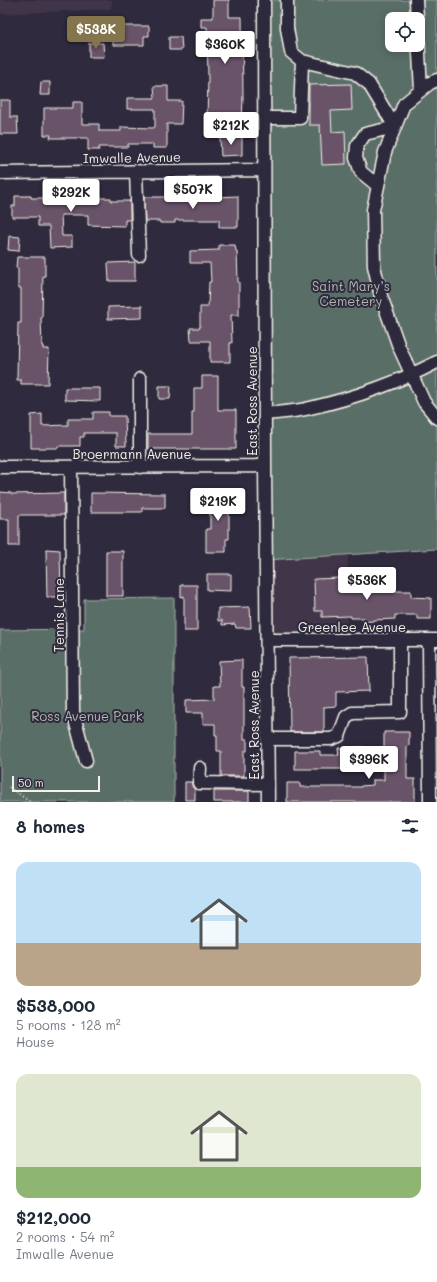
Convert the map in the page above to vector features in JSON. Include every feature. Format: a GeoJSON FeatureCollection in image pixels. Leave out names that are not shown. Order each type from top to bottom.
{"type":"FeatureCollection","features":[{"type":"Feature","properties":{"kind":"street","name":"East Ross Avenue"},"geometry":{"type":"LineString","coordinates":[[264,0],[265,466],[268,802]]}},
{"type":"Feature","properties":{"kind":"street"},"geometry":{"type":"LineString","coordinates":[[287,0],[287,28],[291,52],[302,61],[355,73],[369,84],[395,127]]}},
{"type":"Feature","properties":{"kind":"street"},"geometry":{"type":"LineString","coordinates":[[416,0],[417,12]]}},
{"type":"Feature","properties":{"kind":"street"},"geometry":{"type":"LineString","coordinates":[[419,52],[421,90]]}},
{"type":"Feature","properties":{"kind":"street"},"geometry":{"type":"LineString","coordinates":[[264,118],[300,118],[302,61]]}},
{"type":"Feature","properties":{"kind":"street"},"geometry":{"type":"LineString","coordinates":[[437,80],[421,90],[404,104],[385,152],[373,210],[374,266],[384,303],[399,347],[424,402],[437,418]]}},
{"type":"Feature","properties":{"kind":"street"},"geometry":{"type":"LineString","coordinates":[[378,186],[361,172],[356,158],[357,146],[365,134],[395,127]]}},
{"type":"Feature","properties":{"kind":"street","name":"Imwalle Avenue"},"geometry":{"type":"LineString","coordinates":[[0,173],[264,170]]}},
{"type":"Feature","properties":{"kind":"street"},"geometry":{"type":"LineString","coordinates":[[136,171],[139,255]]}},
{"type":"Feature","properties":{"kind":"street"},"geometry":{"type":"LineString","coordinates":[[265,414],[309,409],[362,394],[412,375],[437,362]]}},
{"type":"Feature","properties":{"kind":"street"},"geometry":{"type":"LineString","coordinates":[[140,379],[140,467]]}},
{"type":"Feature","properties":{"kind":"street","name":"Broermann Avenue"},"geometry":{"type":"LineString","coordinates":[[0,467],[265,466]]}},
{"type":"Feature","properties":{"kind":"street","name":"Tennis Lane"},"geometry":{"type":"LineString","coordinates":[[72,467],[73,712],[86,761]]}},
{"type":"Feature","properties":{"kind":"street","name":"Greenlee Avenue"},"geometry":{"type":"LineString","coordinates":[[266,640],[433,640]]}},
{"type":"Feature","properties":{"kind":"street"},"geometry":{"type":"LineString","coordinates":[[267,739],[331,739],[339,736],[346,717],[352,713],[400,712],[400,640]]}},
{"type":"Feature","properties":{"kind":"street"},"geometry":{"type":"LineString","coordinates":[[430,802],[433,640]]}},
{"type":"Feature","properties":{"kind":"street"},"geometry":{"type":"LineString","coordinates":[[200,768],[199,782],[267,784]]}},
{"type":"Feature","properties":{"kind":"path"},"geometry":{"type":"LineString","coordinates":[[9,787],[30,802]]}},
{"type":"Feature","properties":{"kind":"shaded area"},"geometry":{"type":"Polygon","coordinates":[[[0,0],[112,0],[111,9],[0,14],[0,0]]]}},
{"type":"Feature","properties":{"kind":"shaded area"},"geometry":{"type":"Polygon","coordinates":[[[348,555],[346,640],[267,640],[266,560],[348,555]]]}},
{"type":"Feature","properties":{"kind":"green space","name":"Saint Mary’s Cemetery"},"geometry":{"type":"Polygon","coordinates":[[[264,0],[437,0],[437,549],[266,560],[264,0]]]}},
{"type":"Feature","properties":{"kind":"green space","name":"Ross Avenue Park"},"geometry":{"type":"Polygon","coordinates":[[[174,598],[174,802],[0,802],[0,630],[84,629],[84,599],[174,598]]]}},
{"type":"Feature","properties":{"kind":"building"},"geometry":{"type":"Polygon","coordinates":[[[213,0],[229,0],[229,17],[242,17],[242,124],[220,124],[220,120],[207,120],[207,27],[201,27],[201,18],[213,18],[213,0]]]}},
{"type":"Feature","properties":{"kind":"building"},"geometry":{"type":"Polygon","coordinates":[[[113,26],[149,26],[149,36],[144,36],[144,45],[113,45],[113,26]]]}},
{"type":"Feature","properties":{"kind":"building"},"geometry":{"type":"Polygon","coordinates":[[[169,37],[181,37],[182,50],[169,50],[169,37]]]}},
{"type":"Feature","properties":{"kind":"building"},"geometry":{"type":"Polygon","coordinates":[[[89,43],[103,43],[104,57],[89,57],[89,43]]]}},
{"type":"Feature","properties":{"kind":"building"},"geometry":{"type":"Polygon","coordinates":[[[41,82],[50,82],[50,95],[40,95],[41,82]]]}},
{"type":"Feature","properties":{"kind":"building"},"geometry":{"type":"Polygon","coordinates":[[[351,84],[352,110],[331,111],[332,132],[345,131],[346,164],[322,165],[320,125],[309,125],[309,85],[351,84]]]}},
{"type":"Feature","properties":{"kind":"building"},"geometry":{"type":"Polygon","coordinates":[[[154,86],[168,86],[168,101],[182,101],[181,124],[167,124],[167,148],[153,148],[153,144],[128,144],[128,147],[99,147],[99,150],[88,150],[88,138],[50,138],[51,135],[44,135],[44,108],[73,108],[73,102],[82,102],[82,124],[99,124],[99,131],[121,131],[121,127],[153,128],[155,127],[155,109],[127,109],[127,98],[155,98],[154,86]]]}},
{"type":"Feature","properties":{"kind":"building"},"geometry":{"type":"Polygon","coordinates":[[[0,100],[10,100],[10,117],[17,117],[18,134],[0,134],[0,100]]]}},
{"type":"Feature","properties":{"kind":"building"},"geometry":{"type":"Polygon","coordinates":[[[242,135],[242,155],[221,156],[220,137],[242,135]]]}},
{"type":"Feature","properties":{"kind":"building"},"geometry":{"type":"Polygon","coordinates":[[[61,193],[61,198],[111,198],[111,201],[130,201],[130,220],[125,220],[125,226],[88,225],[88,215],[61,215],[62,236],[72,236],[72,247],[50,248],[49,226],[38,226],[38,217],[12,217],[12,206],[15,206],[15,196],[52,198],[52,194],[61,193]]]}},
{"type":"Feature","properties":{"kind":"building"},"geometry":{"type":"Polygon","coordinates":[[[238,196],[238,227],[219,227],[219,220],[175,220],[175,223],[145,221],[144,197],[197,198],[238,196]]]}},
{"type":"Feature","properties":{"kind":"building"},"geometry":{"type":"Polygon","coordinates":[[[9,236],[20,237],[19,251],[8,250],[9,236]]]}},
{"type":"Feature","properties":{"kind":"building"},"geometry":{"type":"Polygon","coordinates":[[[219,245],[235,245],[237,251],[239,315],[231,315],[232,343],[230,343],[230,362],[210,362],[210,341],[191,341],[190,328],[200,328],[200,307],[208,307],[209,282],[211,282],[210,263],[190,263],[190,251],[219,250],[219,245]]]}},
{"type":"Feature","properties":{"kind":"building"},"geometry":{"type":"Polygon","coordinates":[[[17,257],[45,257],[45,276],[43,276],[41,318],[42,346],[43,349],[49,349],[48,384],[21,384],[21,380],[17,380],[18,323],[21,323],[21,288],[18,288],[18,268],[16,268],[17,257]]]}},
{"type":"Feature","properties":{"kind":"building"},"geometry":{"type":"Polygon","coordinates":[[[135,262],[135,281],[109,281],[108,263],[135,262]]]}},
{"type":"Feature","properties":{"kind":"building"},"geometry":{"type":"Polygon","coordinates":[[[142,306],[142,318],[108,319],[108,307],[142,306]]]}},
{"type":"Feature","properties":{"kind":"building"},"geometry":{"type":"Polygon","coordinates":[[[202,376],[218,376],[218,410],[236,410],[236,449],[148,449],[148,434],[192,434],[194,388],[202,388],[202,376]]]}},
{"type":"Feature","properties":{"kind":"building"},"geometry":{"type":"Polygon","coordinates":[[[159,386],[171,386],[170,399],[159,399],[159,386]]]}},
{"type":"Feature","properties":{"kind":"building"},"geometry":{"type":"Polygon","coordinates":[[[65,388],[100,388],[100,401],[65,400],[65,388]]]}},
{"type":"Feature","properties":{"kind":"building"},"geometry":{"type":"Polygon","coordinates":[[[93,412],[109,412],[109,416],[125,416],[126,446],[116,446],[116,433],[84,433],[84,437],[80,437],[80,446],[31,448],[31,415],[42,414],[42,426],[68,425],[68,419],[93,419],[93,412]]]}},
{"type":"Feature","properties":{"kind":"building"},"geometry":{"type":"Polygon","coordinates":[[[210,491],[229,492],[229,539],[226,539],[226,552],[206,552],[206,529],[210,529],[210,491]]]}},
{"type":"Feature","properties":{"kind":"building"},"geometry":{"type":"Polygon","coordinates":[[[0,492],[11,494],[64,493],[64,515],[19,515],[19,546],[9,546],[9,519],[0,519],[0,492]]]}},
{"type":"Feature","properties":{"kind":"building"},"geometry":{"type":"Polygon","coordinates":[[[91,493],[165,494],[165,508],[142,508],[142,512],[91,512],[91,493]]]}},
{"type":"Feature","properties":{"kind":"building"},"geometry":{"type":"Polygon","coordinates":[[[46,549],[60,550],[61,597],[47,597],[46,549]]]}},
{"type":"Feature","properties":{"kind":"building"},"geometry":{"type":"Polygon","coordinates":[[[106,551],[123,551],[123,596],[106,596],[106,551]]]}},
{"type":"Feature","properties":{"kind":"building"},"geometry":{"type":"Polygon","coordinates":[[[207,574],[231,574],[231,591],[207,590],[207,574]]]}},
{"type":"Feature","properties":{"kind":"building"},"geometry":{"type":"Polygon","coordinates":[[[341,578],[341,580],[359,580],[359,585],[391,584],[391,591],[411,591],[411,597],[431,598],[431,619],[417,619],[417,615],[395,615],[395,619],[364,622],[364,618],[351,618],[351,616],[322,617],[322,611],[315,611],[314,579],[341,578]]]}},
{"type":"Feature","properties":{"kind":"building"},"geometry":{"type":"Polygon","coordinates":[[[181,585],[197,585],[197,631],[184,631],[184,596],[181,597],[181,585]]]}},
{"type":"Feature","properties":{"kind":"building"},"geometry":{"type":"Polygon","coordinates":[[[250,607],[251,628],[236,628],[235,624],[222,625],[222,620],[218,621],[218,608],[250,607]]]}},
{"type":"Feature","properties":{"kind":"building"},"geometry":{"type":"Polygon","coordinates":[[[368,657],[369,691],[336,692],[336,706],[324,707],[324,732],[290,732],[289,658],[368,657]]]}},
{"type":"Feature","properties":{"kind":"building"},"geometry":{"type":"Polygon","coordinates":[[[242,660],[242,687],[244,687],[244,739],[247,739],[247,751],[244,751],[244,776],[221,776],[221,751],[217,751],[215,724],[203,724],[203,713],[186,713],[186,700],[214,699],[214,686],[220,686],[219,661],[242,660]]]}},
{"type":"Feature","properties":{"kind":"building"},"geometry":{"type":"Polygon","coordinates":[[[384,732],[409,732],[409,746],[407,746],[407,779],[415,779],[415,802],[287,802],[287,783],[300,783],[300,787],[361,787],[373,785],[373,780],[384,780],[384,732]]]}},
{"type":"Feature","properties":{"kind":"building"},"geometry":{"type":"Polygon","coordinates":[[[364,747],[364,769],[295,769],[295,751],[320,751],[320,755],[339,755],[338,748],[364,747]]]}},
{"type":"Feature","properties":{"kind":"building"},"geometry":{"type":"Polygon","coordinates":[[[185,782],[192,782],[192,786],[195,790],[195,800],[185,800],[185,782]]]}},
{"type":"Feature","properties":{"kind":"building"},"geometry":{"type":"Polygon","coordinates":[[[214,791],[249,791],[249,802],[214,802],[214,791]]]}}]}
